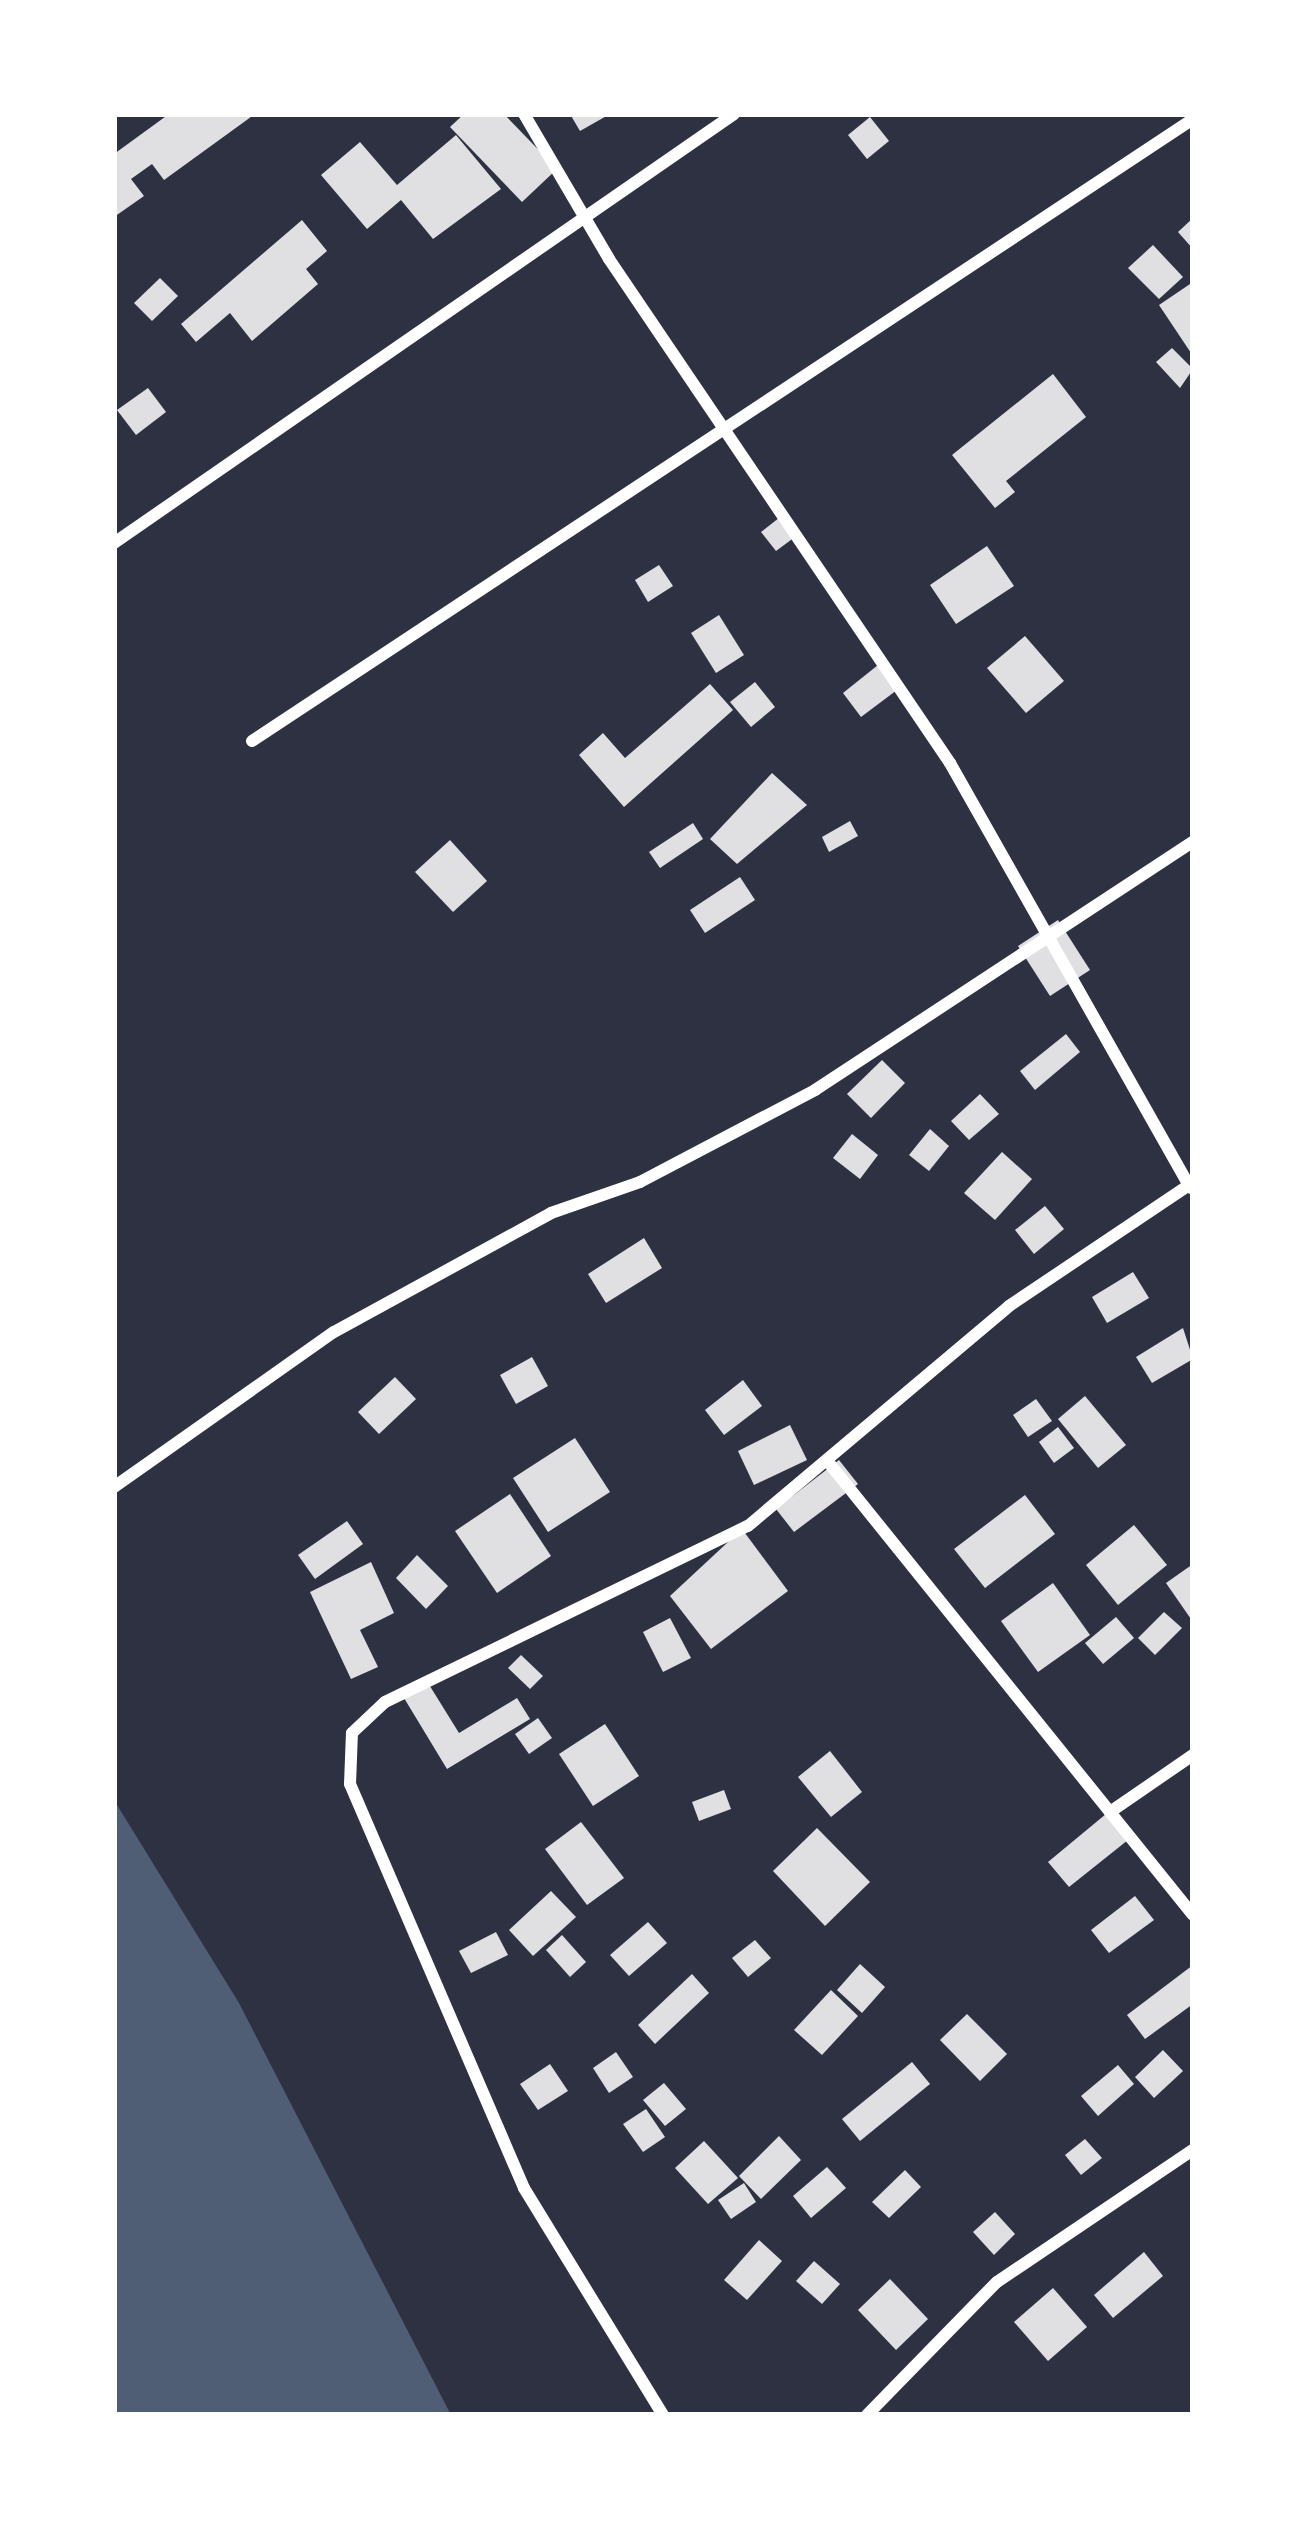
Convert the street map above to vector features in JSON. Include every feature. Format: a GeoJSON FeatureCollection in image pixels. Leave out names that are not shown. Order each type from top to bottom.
{"type":"FeatureCollection","features":[{"type":"Feature","properties":{"kind":"street"},"geometry":{"type":"LineString","coordinates":[[524,114],[725,436],[1050,926],[1191,1189],[1009,1306],[829,1463],[748,1526],[385,1702],[352,1733],[346,1759],[524,2188],[663,2415]]}},
{"type":"Feature","properties":{"kind":"street"},"geometry":{"type":"LineString","coordinates":[[114,544],[590,223],[734,114]]}},
{"type":"Feature","properties":{"kind":"street"},"geometry":{"type":"LineString","coordinates":[[252,741],[725,436],[1193,119]]}},
{"type":"Feature","properties":{"kind":"street"},"geometry":{"type":"LineString","coordinates":[[114,1487],[334,1332],[551,1214],[640,1182],[815,1090],[1050,926],[1193,842]]}},
{"type":"Feature","properties":{"kind":"street"},"geometry":{"type":"LineString","coordinates":[[829,1463],[1193,1915]]}},
{"type":"Feature","properties":{"kind":"street"},"geometry":{"type":"LineString","coordinates":[[1110,1812],[1193,1755]]}},
{"type":"Feature","properties":{"kind":"street"},"geometry":{"type":"LineString","coordinates":[[867,2415],[997,2282],[1193,2150]]}},
{"type":"Feature","properties":{"kind":"water"},"geometry":{"type":"Polygon","coordinates":[[[114,1800],[239,2003],[451,2415],[114,2415],[114,1800]]]}},
{"type":"Feature","properties":{"kind":"building"},"geometry":{"type":"Polygon","coordinates":[[[169,114],[255,114],[164,180],[152,164],[131,179],[144,196],[114,217],[114,154],[169,114]]]}},
{"type":"Feature","properties":{"kind":"building"},"geometry":{"type":"Polygon","coordinates":[[[464,114],[504,114],[557,169],[522,202],[450,127],[464,114]]]}},
{"type":"Feature","properties":{"kind":"building"},"geometry":{"type":"Polygon","coordinates":[[[570,114],[610,114],[580,131],[570,114]]]}},
{"type":"Feature","properties":{"kind":"building"},"geometry":{"type":"Polygon","coordinates":[[[870,117],[889,141],[867,159],[848,135],[870,117]]]}},
{"type":"Feature","properties":{"kind":"building"},"geometry":{"type":"Polygon","coordinates":[[[456,135],[501,189],[433,239],[401,200],[367,229],[321,175],[360,142],[397,185],[456,135]]]}},
{"type":"Feature","properties":{"kind":"building"},"geometry":{"type":"Polygon","coordinates":[[[1193,218],[1193,249],[1178,232],[1193,218]]]}},
{"type":"Feature","properties":{"kind":"building"},"geometry":{"type":"Polygon","coordinates":[[[302,220],[327,251],[306,269],[318,284],[252,341],[230,313],[196,342],[181,324],[302,220]]]}},
{"type":"Feature","properties":{"kind":"building"},"geometry":{"type":"Polygon","coordinates":[[[1153,245],[1183,277],[1159,299],[1128,268],[1153,245]]]}},
{"type":"Feature","properties":{"kind":"building"},"geometry":{"type":"Polygon","coordinates":[[[160,278],[178,296],[152,321],[134,303],[160,278]]]}},
{"type":"Feature","properties":{"kind":"building"},"geometry":{"type":"Polygon","coordinates":[[[1193,282],[1193,356],[1159,305],[1193,282]]]}},
{"type":"Feature","properties":{"kind":"building"},"geometry":{"type":"Polygon","coordinates":[[[1172,348],[1193,369],[1180,388],[1156,362],[1172,348]]]}},
{"type":"Feature","properties":{"kind":"building"},"geometry":{"type":"Polygon","coordinates":[[[1053,374],[1086,417],[1006,481],[1015,492],[995,508],[952,455],[1053,374]]]}},
{"type":"Feature","properties":{"kind":"building"},"geometry":{"type":"Polygon","coordinates":[[[148,388],[166,412],[136,435],[117,410],[148,388]]]}},
{"type":"Feature","properties":{"kind":"building"},"geometry":{"type":"Polygon","coordinates":[[[784,514],[799,534],[776,551],[761,532],[784,514]]]}},
{"type":"Feature","properties":{"kind":"building"},"geometry":{"type":"Polygon","coordinates":[[[987,546],[1014,586],[956,624],[930,585],[987,546]]]}},
{"type":"Feature","properties":{"kind":"building"},"geometry":{"type":"Polygon","coordinates":[[[659,565],[673,586],[648,602],[635,580],[659,565]]]}},
{"type":"Feature","properties":{"kind":"building"},"geometry":{"type":"Polygon","coordinates":[[[719,615],[744,655],[716,673],[691,633],[719,615]]]}},
{"type":"Feature","properties":{"kind":"building"},"geometry":{"type":"Polygon","coordinates":[[[1025,636],[1064,681],[1026,713],[987,668],[1025,636]]]}},
{"type":"Feature","properties":{"kind":"building"},"geometry":{"type":"Polygon","coordinates":[[[878,665],[897,690],[861,717],[843,693],[878,665]]]}},
{"type":"Feature","properties":{"kind":"building"},"geometry":{"type":"Polygon","coordinates":[[[755,682],[775,707],[751,727],[730,702],[755,682]]]}},
{"type":"Feature","properties":{"kind":"building"},"geometry":{"type":"Polygon","coordinates":[[[710,684],[733,710],[624,807],[579,755],[603,733],[625,758],[710,684]]]}},
{"type":"Feature","properties":{"kind":"building"},"geometry":{"type":"Polygon","coordinates":[[[772,773],[807,805],[737,864],[710,839],[772,773]]]}},
{"type":"Feature","properties":{"kind":"building"},"geometry":{"type":"Polygon","coordinates":[[[850,821],[858,836],[829,852],[822,837],[850,821]]]}},
{"type":"Feature","properties":{"kind":"building"},"geometry":{"type":"Polygon","coordinates":[[[693,823],[703,839],[660,868],[649,852],[693,823]]]}},
{"type":"Feature","properties":{"kind":"building"},"geometry":{"type":"Polygon","coordinates":[[[450,840],[487,881],[453,912],[415,872],[450,840]]]}},
{"type":"Feature","properties":{"kind":"building"},"geometry":{"type":"Polygon","coordinates":[[[740,877],[755,900],[705,933],[690,910],[740,877]]]}},
{"type":"Feature","properties":{"kind":"building"},"geometry":{"type":"Polygon","coordinates":[[[1058,920],[1090,970],[1050,996],[1018,946],[1058,920]]]}},
{"type":"Feature","properties":{"kind":"building"},"geometry":{"type":"Polygon","coordinates":[[[1066,1034],[1080,1052],[1035,1090],[1020,1071],[1066,1034]]]}},
{"type":"Feature","properties":{"kind":"building"},"geometry":{"type":"Polygon","coordinates":[[[882,1060],[905,1083],[871,1118],[847,1094],[882,1060]]]}},
{"type":"Feature","properties":{"kind":"building"},"geometry":{"type":"Polygon","coordinates":[[[980,1094],[999,1114],[969,1140],[951,1121],[980,1094]]]}},
{"type":"Feature","properties":{"kind":"building"},"geometry":{"type":"Polygon","coordinates":[[[930,1129],[949,1146],[929,1171],[909,1155],[930,1129]]]}},
{"type":"Feature","properties":{"kind":"building"},"geometry":{"type":"Polygon","coordinates":[[[852,1134],[878,1155],[860,1179],[833,1158],[852,1134]]]}},
{"type":"Feature","properties":{"kind":"building"},"geometry":{"type":"Polygon","coordinates":[[[1002,1152],[1032,1179],[995,1220],[964,1193],[1002,1152]]]}},
{"type":"Feature","properties":{"kind":"building"},"geometry":{"type":"Polygon","coordinates":[[[1045,1206],[1064,1229],[1034,1254],[1015,1230],[1045,1206]]]}},
{"type":"Feature","properties":{"kind":"building"},"geometry":{"type":"Polygon","coordinates":[[[644,1238],[662,1268],[606,1303],[588,1274],[644,1238]]]}},
{"type":"Feature","properties":{"kind":"building"},"geometry":{"type":"Polygon","coordinates":[[[1133,1272],[1149,1298],[1107,1323],[1092,1297],[1133,1272]]]}},
{"type":"Feature","properties":{"kind":"building"},"geometry":{"type":"Polygon","coordinates":[[[1183,1328],[1193,1359],[1152,1383],[1136,1357],[1183,1328]]]}},
{"type":"Feature","properties":{"kind":"building"},"geometry":{"type":"Polygon","coordinates":[[[532,1357],[548,1386],[516,1404],[500,1375],[532,1357]]]}},
{"type":"Feature","properties":{"kind":"building"},"geometry":{"type":"Polygon","coordinates":[[[395,1377],[416,1399],[379,1434],[358,1412],[395,1377]]]}},
{"type":"Feature","properties":{"kind":"building"},"geometry":{"type":"Polygon","coordinates":[[[743,1380],[762,1406],[724,1435],[705,1410],[743,1380]]]}},
{"type":"Feature","properties":{"kind":"building"},"geometry":{"type":"Polygon","coordinates":[[[1085,1396],[1126,1445],[1098,1468],[1058,1419],[1085,1396]]]}},
{"type":"Feature","properties":{"kind":"building"},"geometry":{"type":"Polygon","coordinates":[[[1036,1399],[1052,1421],[1028,1437],[1013,1415],[1036,1399]]]}},
{"type":"Feature","properties":{"kind":"building"},"geometry":{"type":"Polygon","coordinates":[[[790,1425],[807,1460],[754,1485],[738,1451],[790,1425]]]}},
{"type":"Feature","properties":{"kind":"building"},"geometry":{"type":"Polygon","coordinates":[[[1058,1427],[1074,1448],[1054,1463],[1039,1442],[1058,1427]]]}},
{"type":"Feature","properties":{"kind":"building"},"geometry":{"type":"Polygon","coordinates":[[[575,1438],[610,1492],[548,1532],[513,1478],[575,1438]]]}},
{"type":"Feature","properties":{"kind":"building"},"geometry":{"type":"Polygon","coordinates":[[[839,1460],[858,1484],[794,1532],[776,1509],[839,1460]]]}},
{"type":"Feature","properties":{"kind":"building"},"geometry":{"type":"Polygon","coordinates":[[[510,1494],[551,1556],[497,1593],[455,1531],[510,1494]]]}},
{"type":"Feature","properties":{"kind":"building"},"geometry":{"type":"Polygon","coordinates":[[[1025,1495],[1055,1534],[985,1588],[954,1549],[1025,1495]]]}},
{"type":"Feature","properties":{"kind":"building"},"geometry":{"type":"Polygon","coordinates":[[[347,1521],[363,1544],[315,1579],[298,1555],[347,1521]]]}},
{"type":"Feature","properties":{"kind":"building"},"geometry":{"type":"Polygon","coordinates":[[[1134,1525],[1167,1565],[1118,1605],[1086,1565],[1134,1525]]]}},
{"type":"Feature","properties":{"kind":"building"},"geometry":{"type":"Polygon","coordinates":[[[742,1529],[788,1591],[711,1649],[670,1596],[742,1529]]]}},
{"type":"Feature","properties":{"kind":"building"},"geometry":{"type":"Polygon","coordinates":[[[417,1555],[448,1586],[426,1609],[396,1578],[417,1555]]]}},
{"type":"Feature","properties":{"kind":"building"},"geometry":{"type":"Polygon","coordinates":[[[371,1562],[394,1613],[360,1630],[378,1667],[351,1679],[310,1592],[371,1562]]]}},
{"type":"Feature","properties":{"kind":"building"},"geometry":{"type":"Polygon","coordinates":[[[1193,1564],[1193,1622],[1166,1583],[1193,1564]]]}},
{"type":"Feature","properties":{"kind":"building"},"geometry":{"type":"Polygon","coordinates":[[[1053,1583],[1090,1635],[1038,1672],[1001,1621],[1053,1583]]]}},
{"type":"Feature","properties":{"kind":"building"},"geometry":{"type":"Polygon","coordinates":[[[1164,1612],[1182,1628],[1155,1655],[1138,1638],[1164,1612]]]}},
{"type":"Feature","properties":{"kind":"building"},"geometry":{"type":"Polygon","coordinates":[[[1116,1617],[1134,1638],[1103,1664],[1085,1643],[1116,1617]]]}},
{"type":"Feature","properties":{"kind":"building"},"geometry":{"type":"Polygon","coordinates":[[[670,1618],[691,1658],[663,1672],[643,1632],[670,1618]]]}},
{"type":"Feature","properties":{"kind":"building"},"geometry":{"type":"Polygon","coordinates":[[[521,1655],[543,1676],[530,1689],[508,1668],[521,1655]]]}},
{"type":"Feature","properties":{"kind":"building"},"geometry":{"type":"Polygon","coordinates":[[[428,1683],[459,1733],[517,1698],[530,1719],[447,1769],[404,1698],[428,1683]]]}},
{"type":"Feature","properties":{"kind":"building"},"geometry":{"type":"Polygon","coordinates":[[[538,1718],[552,1738],[529,1754],[515,1734],[538,1718]]]}},
{"type":"Feature","properties":{"kind":"building"},"geometry":{"type":"Polygon","coordinates":[[[605,1724],[639,1776],[593,1806],[559,1754],[605,1724]]]}},
{"type":"Feature","properties":{"kind":"building"},"geometry":{"type":"Polygon","coordinates":[[[830,1751],[862,1792],[831,1817],[798,1777],[830,1751]]]}},
{"type":"Feature","properties":{"kind":"building"},"geometry":{"type":"Polygon","coordinates":[[[724,1790],[731,1809],[699,1821],[692,1802],[724,1790]]]}},
{"type":"Feature","properties":{"kind":"building"},"geometry":{"type":"Polygon","coordinates":[[[1112,1809],[1133,1836],[1069,1887],[1048,1862],[1112,1809]]]}},
{"type":"Feature","properties":{"kind":"building"},"geometry":{"type":"Polygon","coordinates":[[[581,1822],[624,1878],[587,1905],[545,1849],[581,1822]]]}},
{"type":"Feature","properties":{"kind":"building"},"geometry":{"type":"Polygon","coordinates":[[[817,1828],[870,1882],[825,1926],[773,1871],[817,1828]]]}},
{"type":"Feature","properties":{"kind":"building"},"geometry":{"type":"Polygon","coordinates":[[[551,1891],[576,1917],[533,1956],[509,1930],[551,1891]]]}},
{"type":"Feature","properties":{"kind":"building"},"geometry":{"type":"Polygon","coordinates":[[[1135,1896],[1154,1920],[1109,1953],[1091,1930],[1135,1896]]]}},
{"type":"Feature","properties":{"kind":"building"},"geometry":{"type":"Polygon","coordinates":[[[648,1922],[667,1943],[629,1976],[610,1955],[648,1922]]]}},
{"type":"Feature","properties":{"kind":"building"},"geometry":{"type":"Polygon","coordinates":[[[496,1932],[508,1955],[471,1973],[459,1951],[496,1932]]]}},
{"type":"Feature","properties":{"kind":"building"},"geometry":{"type":"Polygon","coordinates":[[[562,1935],[586,1962],[570,1977],[546,1950],[562,1935]]]}},
{"type":"Feature","properties":{"kind":"building"},"geometry":{"type":"Polygon","coordinates":[[[755,1940],[771,1958],[748,1977],[732,1958],[755,1940]]]}},
{"type":"Feature","properties":{"kind":"building"},"geometry":{"type":"Polygon","coordinates":[[[860,1964],[885,1987],[862,2013],[837,1990],[860,1964]]]}},
{"type":"Feature","properties":{"kind":"building"},"geometry":{"type":"Polygon","coordinates":[[[1193,1965],[1193,2004],[1145,2039],[1127,2015],[1193,1965]]]}},
{"type":"Feature","properties":{"kind":"building"},"geometry":{"type":"Polygon","coordinates":[[[692,1974],[709,1993],[655,2044],[638,2025],[692,1974]]]}},
{"type":"Feature","properties":{"kind":"building"},"geometry":{"type":"Polygon","coordinates":[[[831,1990],[858,2016],[822,2055],[794,2030],[831,1990]]]}},
{"type":"Feature","properties":{"kind":"building"},"geometry":{"type":"Polygon","coordinates":[[[967,2014],[1007,2054],[980,2081],[940,2040],[967,2014]]]}},
{"type":"Feature","properties":{"kind":"building"},"geometry":{"type":"Polygon","coordinates":[[[1163,2050],[1183,2071],[1154,2098],[1135,2077],[1163,2050]]]}},
{"type":"Feature","properties":{"kind":"building"},"geometry":{"type":"Polygon","coordinates":[[[616,2052],[633,2077],[609,2093],[593,2068],[616,2052]]]}},
{"type":"Feature","properties":{"kind":"building"},"geometry":{"type":"Polygon","coordinates":[[[912,2062],[930,2084],[860,2141],[842,2119],[912,2062]]]}},
{"type":"Feature","properties":{"kind":"building"},"geometry":{"type":"Polygon","coordinates":[[[550,2064],[568,2091],[538,2110],[520,2084],[550,2064]]]}},
{"type":"Feature","properties":{"kind":"building"},"geometry":{"type":"Polygon","coordinates":[[[1118,2065],[1134,2084],[1098,2116],[1081,2096],[1118,2065]]]}},
{"type":"Feature","properties":{"kind":"building"},"geometry":{"type":"Polygon","coordinates":[[[664,2083],[686,2109],[665,2126],[643,2100],[664,2083]]]}},
{"type":"Feature","properties":{"kind":"building"},"geometry":{"type":"Polygon","coordinates":[[[646,2109],[665,2137],[643,2152],[623,2124],[646,2109]]]}},
{"type":"Feature","properties":{"kind":"building"},"geometry":{"type":"Polygon","coordinates":[[[779,2136],[801,2160],[761,2199],[739,2176],[779,2136]]]}},
{"type":"Feature","properties":{"kind":"building"},"geometry":{"type":"Polygon","coordinates":[[[1085,2139],[1102,2158],[1081,2175],[1065,2155],[1085,2139]]]}},
{"type":"Feature","properties":{"kind":"building"},"geometry":{"type":"Polygon","coordinates":[[[704,2141],[738,2178],[708,2204],[675,2168],[704,2141]]]}},
{"type":"Feature","properties":{"kind":"building"},"geometry":{"type":"Polygon","coordinates":[[[827,2167],[846,2188],[811,2218],[793,2196],[827,2167]]]}},
{"type":"Feature","properties":{"kind":"building"},"geometry":{"type":"Polygon","coordinates":[[[905,2170],[921,2187],[889,2218],[872,2202],[905,2170]]]}},
{"type":"Feature","properties":{"kind":"building"},"geometry":{"type":"Polygon","coordinates":[[[744,2183],[756,2202],[731,2219],[718,2200],[744,2183]]]}},
{"type":"Feature","properties":{"kind":"building"},"geometry":{"type":"Polygon","coordinates":[[[995,2212],[1015,2234],[994,2255],[973,2232],[995,2212]]]}},
{"type":"Feature","properties":{"kind":"building"},"geometry":{"type":"Polygon","coordinates":[[[759,2240],[782,2261],[747,2300],[724,2280],[759,2240]]]}},
{"type":"Feature","properties":{"kind":"building"},"geometry":{"type":"Polygon","coordinates":[[[1144,2252],[1163,2276],[1113,2318],[1094,2295],[1144,2252]]]}},
{"type":"Feature","properties":{"kind":"building"},"geometry":{"type":"Polygon","coordinates":[[[814,2261],[840,2284],[822,2304],[796,2281],[814,2261]]]}},
{"type":"Feature","properties":{"kind":"building"},"geometry":{"type":"Polygon","coordinates":[[[890,2279],[928,2319],[896,2350],[858,2310],[890,2279]]]}},
{"type":"Feature","properties":{"kind":"building"},"geometry":{"type":"Polygon","coordinates":[[[1053,2288],[1087,2327],[1048,2361],[1014,2322],[1053,2288]]]}}]}
